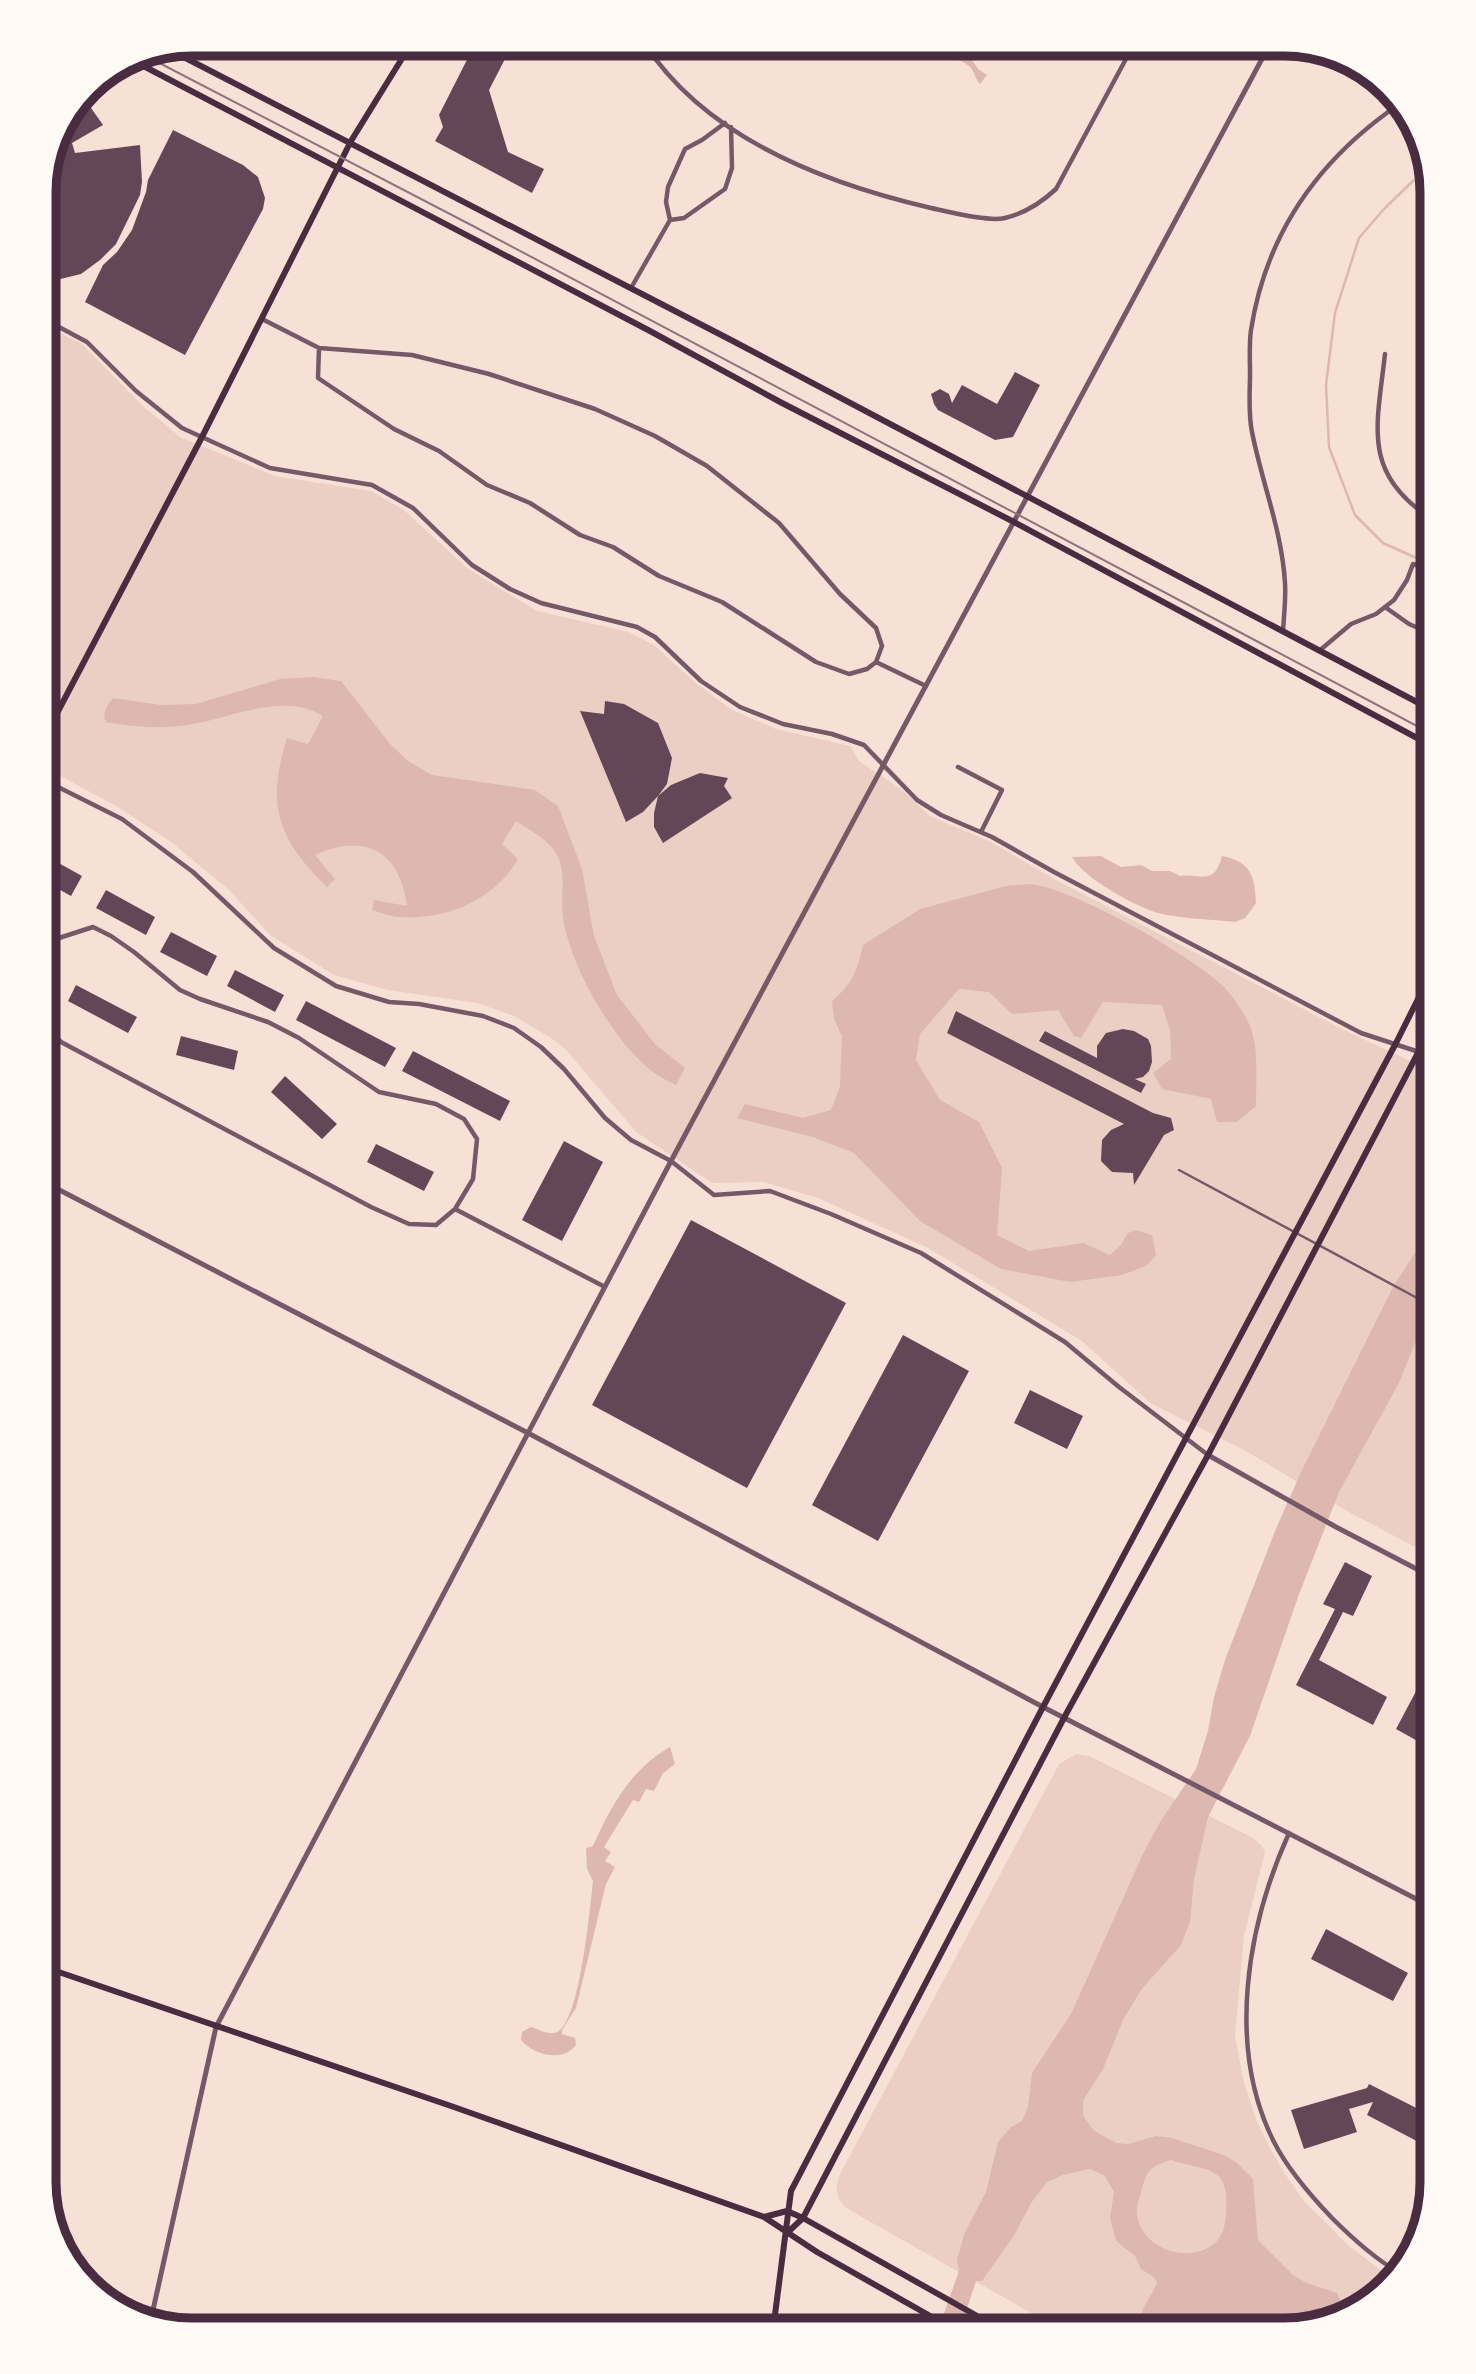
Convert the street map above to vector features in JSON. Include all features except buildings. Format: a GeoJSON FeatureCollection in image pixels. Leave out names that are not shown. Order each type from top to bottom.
{"type":"FeatureCollection","features":[{"type":"Feature","properties":{"kind":"main road"},"geometry":{"type":"LineString","coordinates":[[185,56],[351,141],[1420,704]]}},
{"type":"Feature","properties":{"kind":"main road"},"geometry":{"type":"LineString","coordinates":[[56,715],[202,437],[351,141],[404,56]]}},
{"type":"Feature","properties":{"kind":"main road"},"geometry":{"type":"LineString","coordinates":[[142,65],[782,403],[1014,522],[1420,740]]}},
{"type":"Feature","properties":{"kind":"main road"},"geometry":{"type":"LineString","coordinates":[[775,2318],[791,2191],[1043,1707],[1420,995]]}},
{"type":"Feature","properties":{"kind":"main road"},"geometry":{"type":"LineString","coordinates":[[787,2233],[803,2218],[1065,1716],[1208,1455],[1419,1052]]}},
{"type":"Feature","properties":{"kind":"main road"},"geometry":{"type":"LineString","coordinates":[[56,1971],[451,2106],[764,2217],[934,2318]]}},
{"type":"Feature","properties":{"kind":"main road"},"geometry":{"type":"LineString","coordinates":[[764,2217],[787,2211],[803,2218],[980,2318]]}},
{"type":"Feature","properties":{"kind":"street"},"geometry":{"type":"LineString","coordinates":[[653,56],[659,66],[725,123],[779,155],[843,184],[892,199],[962,215],[1003,219],[1037,206],[1056,189],[1128,56]]}},
{"type":"Feature","properties":{"kind":"street"},"geometry":{"type":"LineString","coordinates":[[153,2312],[216,2026],[671,1161],[1264,56]]}},
{"type":"Feature","properties":{"kind":"street"},"geometry":{"type":"LineString","coordinates":[[1283,632],[1286,584],[1278,534],[1251,429],[1250,333],[1261,279],[1286,224],[1306,190],[1345,147],[1371,123],[1391,109]]}},
{"type":"Feature","properties":{"kind":"street"},"geometry":{"type":"LineString","coordinates":[[631,289],[670,220],[666,202],[668,187],[685,149],[725,123]]}},
{"type":"Feature","properties":{"kind":"street"},"geometry":{"type":"LineString","coordinates":[[670,220],[684,218],[725,189],[732,168],[731,127]]}},
{"type":"Feature","properties":{"kind":"street"},"geometry":{"type":"LineString","coordinates":[[262,319],[319,348],[412,355],[489,374],[594,409],[655,436],[707,466],[779,523],[840,594],[876,628],[883,646],[876,662],[867,669],[849,674],[816,662],[722,602],[659,576],[613,547],[580,535],[530,503],[487,485],[439,451],[416,442],[318,378],[319,348]]}},
{"type":"Feature","properties":{"kind":"street"},"geometry":{"type":"LineString","coordinates":[[56,325],[87,342],[136,391],[182,428],[270,468],[372,485],[413,508],[472,565],[510,589],[541,603],[637,627],[655,637],[701,681],[740,707],[783,724],[832,734],[864,745],[917,800],[941,816],[981,832],[1361,1032],[1419,1052]]}},
{"type":"Feature","properties":{"kind":"street"},"geometry":{"type":"LineString","coordinates":[[1385,354],[1377,421],[1378,452],[1396,490],[1420,511]]}},
{"type":"Feature","properties":{"kind":"street"},"geometry":{"type":"LineString","coordinates":[[1319,651],[1351,624],[1376,614],[1394,600],[1407,580],[1413,564],[1420,566]]}},
{"type":"Feature","properties":{"kind":"street"},"geometry":{"type":"LineString","coordinates":[[1385,607],[1420,629]]}},
{"type":"Feature","properties":{"kind":"street"},"geometry":{"type":"LineString","coordinates":[[876,662],[926,686]]}},
{"type":"Feature","properties":{"kind":"street"},"geometry":{"type":"LineString","coordinates":[[958,767],[1002,790],[981,832]]}},
{"type":"Feature","properties":{"kind":"street"},"geometry":{"type":"LineString","coordinates":[[56,786],[122,818],[193,872],[274,948],[337,986],[389,1002],[419,1004],[483,1016],[514,1028],[541,1047],[564,1069],[605,1118],[631,1140],[671,1161],[714,1195],[770,1191],[921,1252],[1065,1342],[1208,1455],[1420,1571]]}},
{"type":"Feature","properties":{"kind":"street"},"geometry":{"type":"LineString","coordinates":[[56,943],[59,938],[93,927],[134,952],[180,990],[268,1022],[299,1038],[379,1092],[436,1104],[464,1119],[477,1139],[473,1179],[455,1209],[436,1225],[409,1224],[371,1207],[61,1042],[56,1036]]}},
{"type":"Feature","properties":{"kind":"street"},"geometry":{"type":"LineString","coordinates":[[56,1188],[528,1433],[1043,1707],[1420,1901]]}},
{"type":"Feature","properties":{"kind":"street"},"geometry":{"type":"LineString","coordinates":[[455,1209],[605,1287]]}},
{"type":"Feature","properties":{"kind":"street"},"geometry":{"type":"LineString","coordinates":[[1289,1832],[1253,1937],[1247,2026],[1249,2064],[1274,2143],[1311,2196],[1356,2240],[1390,2266]]}},
{"type":"Feature","properties":{"kind":"lane"},"geometry":{"type":"LineString","coordinates":[[1179,1170],[1420,1300]]}},
{"type":"Feature","properties":{"kind":"shaded area"},"geometry":{"type":"Polygon","coordinates":[[[950,56],[970,56],[978,69],[987,75],[980,84],[972,70],[950,56]]]}},
{"type":"Feature","properties":{"kind":"shaded area"},"geometry":{"type":"Polygon","coordinates":[[[56,332],[81,343],[143,406],[180,437],[275,476],[371,491],[404,510],[467,568],[537,611],[629,632],[654,645],[697,684],[732,710],[776,729],[850,746],[859,761],[901,789],[930,816],[991,842],[1056,880],[1342,1029],[1420,1066],[1420,1550],[1347,1511],[1244,1450],[1150,1403],[1082,1341],[928,1248],[818,1198],[764,1182],[712,1183],[636,1132],[567,1051],[514,1016],[477,1003],[388,990],[334,975],[270,935],[229,890],[171,842],[116,806],[56,774],[56,332]]]}},
{"type":"Feature","properties":{"kind":"shaded area"},"geometry":{"type":"Polygon","coordinates":[[[313,677],[341,681],[390,744],[408,761],[432,775],[535,790],[558,806],[582,869],[594,936],[617,995],[655,1044],[685,1068],[676,1085],[653,1072],[638,1059],[596,1002],[567,937],[559,859],[546,842],[516,821],[502,844],[518,859],[496,886],[467,905],[451,911],[416,917],[392,916],[372,910],[374,900],[407,906],[397,872],[388,860],[377,851],[364,847],[333,848],[315,855],[335,879],[327,887],[297,853],[280,819],[277,782],[287,738],[308,744],[323,716],[307,709],[273,706],[204,722],[167,727],[126,725],[106,722],[105,718],[106,709],[113,698],[161,705],[196,704],[280,679],[313,677]]]}},
{"type":"Feature","properties":{"kind":"shaded area"},"geometry":{"type":"Polygon","coordinates":[[[1101,856],[1121,867],[1141,865],[1152,871],[1170,871],[1180,876],[1200,877],[1215,872],[1222,856],[1232,858],[1249,872],[1256,903],[1245,918],[1235,922],[1158,913],[1110,890],[1087,873],[1072,857],[1101,856]]]}},
{"type":"Feature","properties":{"kind":"shaded area"},"geometry":{"type":"Polygon","coordinates":[[[1030,884],[1074,897],[1102,910],[1185,958],[1227,990],[1245,1016],[1253,1035],[1256,1106],[1237,1122],[1217,1122],[1211,1099],[1162,1089],[1153,1073],[1171,1059],[1170,1030],[1162,1005],[1103,1002],[1081,1038],[1074,1036],[1058,1010],[1012,1014],[989,992],[959,989],[920,1034],[916,1060],[940,1100],[979,1122],[1002,1168],[997,1235],[1029,1251],[1083,1243],[1110,1255],[1121,1245],[1128,1233],[1136,1230],[1152,1235],[1156,1255],[1146,1266],[1122,1275],[1070,1282],[1001,1269],[920,1221],[854,1153],[813,1137],[737,1118],[745,1104],[803,1118],[831,1110],[840,1086],[842,1036],[834,1019],[832,1001],[853,976],[863,945],[920,909],[1006,886],[1030,884]]]}},
{"type":"Feature","properties":{"kind":"shaded area"},"geometry":{"type":"Polygon","coordinates":[[[1420,1245],[1420,1333],[1399,1383],[1339,1492],[1298,1597],[1250,1736],[1208,1817],[1194,1879],[1190,1922],[1181,1945],[1141,1990],[1123,2020],[1103,2069],[1083,2101],[1083,2115],[1093,2130],[1116,2143],[1128,2144],[1156,2136],[1172,2138],[1224,2155],[1236,2162],[1253,2179],[1258,2240],[1294,2276],[1337,2293],[1341,2305],[1301,2317],[1142,2318],[1145,2305],[1157,2282],[1141,2269],[1135,2256],[1116,2241],[1110,2218],[1114,2192],[1105,2176],[1090,2169],[1047,2182],[982,2281],[976,2281],[964,2318],[942,2318],[959,2271],[957,2260],[965,2232],[986,2192],[998,2142],[1010,2128],[1022,2121],[1028,2107],[1032,2073],[1071,2014],[1160,1822],[1196,1769],[1225,1660],[1301,1472],[1393,1287],[1420,1245]],[[1171,2160],[1150,2170],[1137,2208],[1138,2221],[1152,2241],[1163,2248],[1187,2253],[1200,2251],[1218,2239],[1225,2223],[1225,2187],[1215,2173],[1171,2160]]]}},
{"type":"Feature","properties":{"kind":"shaded area"},"geometry":{"type":"Polygon","coordinates":[[[670,1747],[675,1764],[663,1773],[654,1791],[646,1789],[639,1802],[633,1800],[604,1847],[611,1852],[605,1861],[615,1867],[606,1884],[576,2008],[562,2030],[562,2034],[575,2038],[576,2045],[570,2051],[556,2055],[533,2050],[521,2040],[522,2032],[531,2027],[547,2033],[557,2032],[565,2024],[578,1987],[593,1881],[587,1869],[586,1848],[593,1846],[615,1803],[633,1777],[670,1747]]]}},
{"type":"Feature","properties":{"kind":"shaded area"},"geometry":{"type":"Polygon","coordinates":[[[1076,1754],[1089,1756],[1253,1838],[1265,1852],[1244,1936],[1235,2035],[1243,2079],[1256,2119],[1283,2171],[1304,2201],[1348,2245],[1385,2273],[1374,2284],[1344,2304],[1310,2315],[1284,2318],[1040,2318],[846,2208],[840,2201],[837,2190],[839,2176],[1059,1764],[1076,1754]]]}},
{"type":"Feature","properties":{"kind":"waterway"},"geometry":{"type":"LineString","coordinates":[[1419,176],[1384,209],[1359,238],[1335,313],[1326,385],[1329,447],[1355,515],[1383,543],[1420,560]]}},
{"type":"Feature","properties":{"kind":"tram line"},"geometry":{"type":"LineString","coordinates":[[156,61],[473,226],[1420,728]]}}]}
